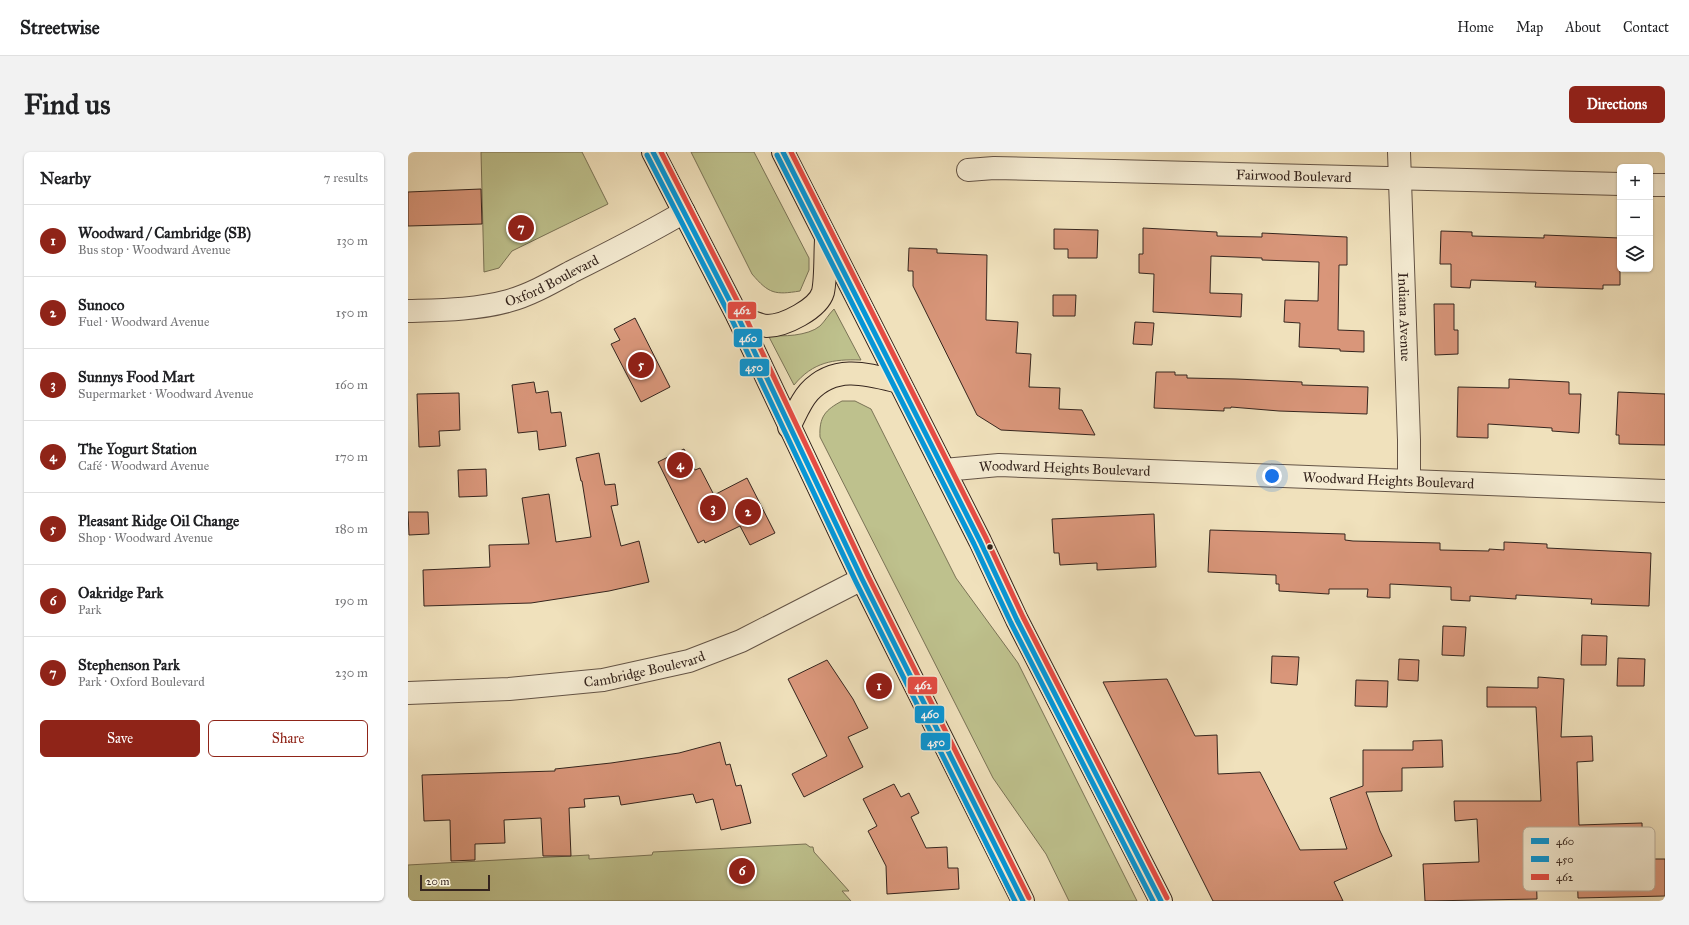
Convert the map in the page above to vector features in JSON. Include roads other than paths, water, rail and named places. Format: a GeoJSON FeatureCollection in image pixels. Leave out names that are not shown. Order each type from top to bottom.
{"type":"FeatureCollection","features":[{"type":"Feature","properties":{"kind":"main road"},"geometry":{"type":"LineString","coordinates":[[653,152],[738,317],[862,579],[1024,901]]}},
{"type":"Feature","properties":{"kind":"main road"},"geometry":{"type":"LineString","coordinates":[[783,152],[944,470],[1017,620],[1161,901]]}},
{"type":"Feature","properties":{"kind":"main road"},"geometry":{"type":"LineString","coordinates":[[738,317],[767,326],[787,322],[801,315],[814,304],[823,293],[826,239]]}},
{"type":"Feature","properties":{"kind":"main road"},"geometry":{"type":"LineString","coordinates":[[789,427],[809,392],[823,381],[841,374],[864,373],[899,382]]}},
{"type":"Feature","properties":{"kind":"street","name":"Indiana Avenue"},"geometry":{"type":"LineString","coordinates":[[1399,152],[1409,481]]}},
{"type":"Feature","properties":{"kind":"street","name":"Fairwood Boulevard"},"geometry":{"type":"LineString","coordinates":[[968,170],[994,168],[1617,184]]}},
{"type":"Feature","properties":{"kind":"street"},"geometry":{"type":"LineString","coordinates":[[1653,185],[1665,185]]}},
{"type":"Feature","properties":{"kind":"street","name":"Oxford Boulevard"},"geometry":{"type":"LineString","coordinates":[[408,311],[485,306],[509,301],[534,291],[641,237],[684,212]]}},
{"type":"Feature","properties":{"kind":"street","name":"Woodward Heights Boulevard"},"geometry":{"type":"LineString","coordinates":[[944,470],[999,465],[1665,491]]}},
{"type":"Feature","properties":{"kind":"street","name":"Cambridge Boulevard"},"geometry":{"type":"LineString","coordinates":[[408,693],[510,689],[602,680],[689,661],[741,641],[862,579]]}},
{"type":"Feature","properties":{"kind":"place","name":"Stephenson Park"},"geometry":{"type":"Point","coordinates":[521,228]}},
{"type":"Feature","properties":{"kind":"place","name":"Pleasant Ridge Oil Change"},"geometry":{"type":"Point","coordinates":[641,365]}},
{"type":"Feature","properties":{"kind":"place","name":"The Yogurt Station"},"geometry":{"type":"Point","coordinates":[680,465]}},
{"type":"Feature","properties":{"kind":"place","name":"Sunnys Food Mart"},"geometry":{"type":"Point","coordinates":[713,508]}},
{"type":"Feature","properties":{"kind":"place","name":"Sunoco"},"geometry":{"type":"Point","coordinates":[748,512]}},
{"type":"Feature","properties":{"kind":"place","name":"Woodward / Cambridge (SB)"},"geometry":{"type":"Point","coordinates":[879,686]}},
{"type":"Feature","properties":{"kind":"place","name":"Oakridge Park"},"geometry":{"type":"Point","coordinates":[742,871]}}]}
